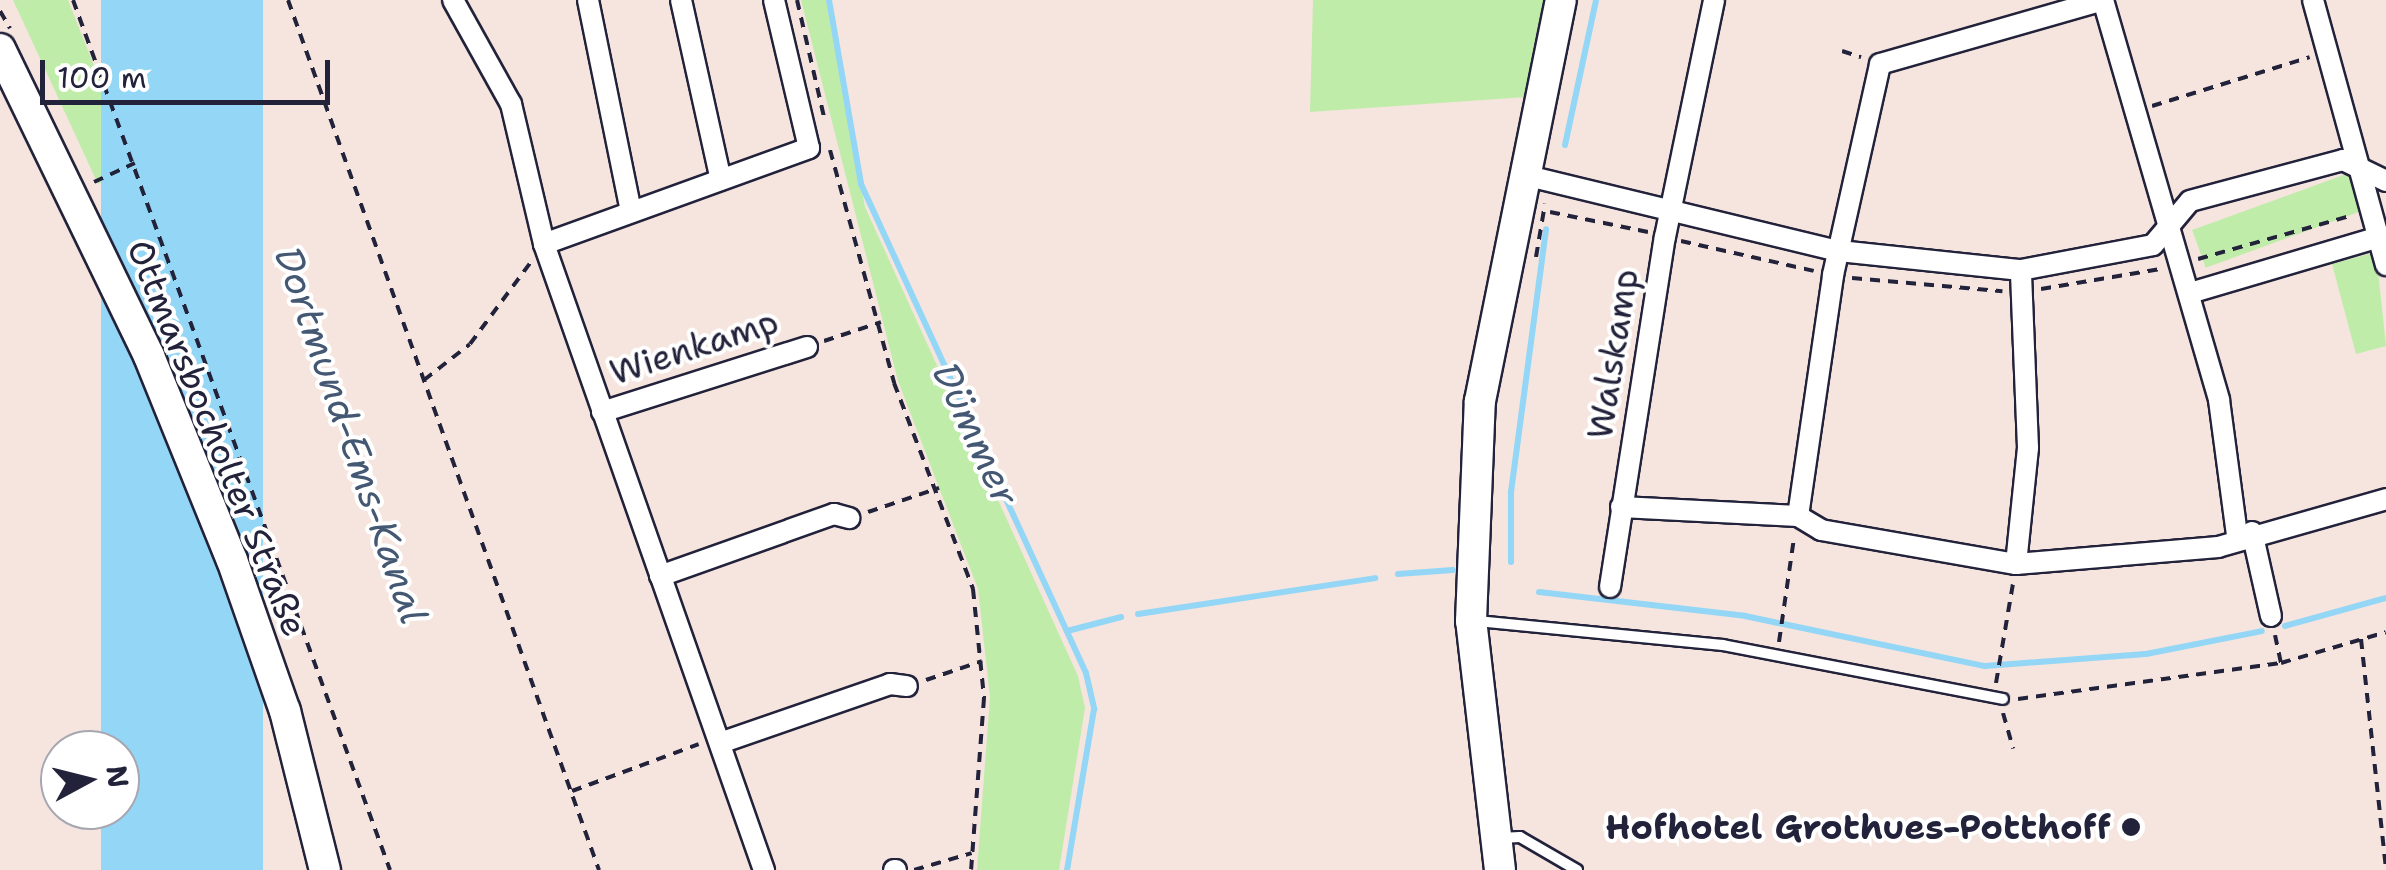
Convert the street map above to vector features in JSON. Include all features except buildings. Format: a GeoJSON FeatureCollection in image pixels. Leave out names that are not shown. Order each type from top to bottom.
{"type":"FeatureCollection","features":[{"type":"Feature","properties":{"kind":"main road"},"geometry":{"type":"LineString","coordinates":[[1500,870],[1471,621],[1480,401],[1538,178],[1561,0]]}},
{"type":"Feature","properties":{"kind":"main road","name":"Ottmarsbocholter Straße"},"geometry":{"type":"LineString","coordinates":[[0,49],[149,356],[232,560],[285,711],[326,870]]}},
{"type":"Feature","properties":{"kind":"street","name":"Wienkamp"},"geometry":{"type":"LineString","coordinates":[[453,0],[511,104],[544,244],[764,870]]}},
{"type":"Feature","properties":{"kind":"street"},"geometry":{"type":"LineString","coordinates":[[588,0],[631,212]]}},
{"type":"Feature","properties":{"kind":"street"},"geometry":{"type":"LineString","coordinates":[[681,0],[721,180]]}},
{"type":"Feature","properties":{"kind":"street"},"geometry":{"type":"LineString","coordinates":[[544,244],[809,148],[774,0]]}},
{"type":"Feature","properties":{"kind":"street","name":"Walskamp"},"geometry":{"type":"LineString","coordinates":[[1610,587],[1620,506],[1714,0]]}},
{"type":"Feature","properties":{"kind":"street"},"geometry":{"type":"LineString","coordinates":[[1798,516],[1839,250],[1880,64],[2103,0],[2172,222],[2219,400],[2244,534],[2271,616]]}},
{"type":"Feature","properties":{"kind":"street"},"geometry":{"type":"LineString","coordinates":[[2313,0],[2363,169],[2386,265]]}},
{"type":"Feature","properties":{"kind":"street"},"geometry":{"type":"LineString","coordinates":[[1538,178],[1839,250],[2022,270],[2153,245],[2190,202],[2344,160],[2386,180]]}},
{"type":"Feature","properties":{"kind":"street"},"geometry":{"type":"LineString","coordinates":[[2190,292],[2379,238]]}},
{"type":"Feature","properties":{"kind":"street"},"geometry":{"type":"LineString","coordinates":[[2016,564],[2028,448],[2022,270]]}},
{"type":"Feature","properties":{"kind":"street","name":"Wienkamp"},"geometry":{"type":"LineString","coordinates":[[602,412],[807,347]]}},
{"type":"Feature","properties":{"kind":"street"},"geometry":{"type":"LineString","coordinates":[[1620,506],[1798,516],[1822,530],[2016,564],[2218,546],[2244,534],[2386,499]]}},
{"type":"Feature","properties":{"kind":"street"},"geometry":{"type":"LineString","coordinates":[[660,576],[834,514],[850,518]]}},
{"type":"Feature","properties":{"kind":"street"},"geometry":{"type":"LineString","coordinates":[[719,740],[890,684],[907,686]]}},
{"type":"Feature","properties":{"kind":"lane"},"geometry":{"type":"LineString","coordinates":[[1471,621],[1723,646],[2003,698]]}},
{"type":"Feature","properties":{"kind":"lane"},"geometry":{"type":"LineString","coordinates":[[1494,839],[1520,837],[1576,870]]}},
{"type":"Feature","properties":{"kind":"path"},"geometry":{"type":"LineString","coordinates":[[73,0],[136,163],[390,870]]}},
{"type":"Feature","properties":{"kind":"path"},"geometry":{"type":"LineString","coordinates":[[288,0],[599,870]]}},
{"type":"Feature","properties":{"kind":"path"},"geometry":{"type":"LineString","coordinates":[[797,0],[894,383],[940,488],[973,589],[982,662],[971,870]]}},
{"type":"Feature","properties":{"kind":"path"},"geometry":{"type":"LineString","coordinates":[[2137,111],[2329,51]]}},
{"type":"Feature","properties":{"kind":"path"},"geometry":{"type":"LineString","coordinates":[[90,184],[136,163]]}},
{"type":"Feature","properties":{"kind":"path"},"geometry":{"type":"LineString","coordinates":[[1528,272],[1538,178]]}},
{"type":"Feature","properties":{"kind":"path"},"geometry":{"type":"LineString","coordinates":[[424,380],[470,344],[544,244]]}},
{"type":"Feature","properties":{"kind":"path"},"geometry":{"type":"LineString","coordinates":[[807,347],[880,322]]}},
{"type":"Feature","properties":{"kind":"path"},"geometry":{"type":"LineString","coordinates":[[850,518],[940,488]]}},
{"type":"Feature","properties":{"kind":"path"},"geometry":{"type":"LineString","coordinates":[[1779,639],[1798,516]]}},
{"type":"Feature","properties":{"kind":"path"},"geometry":{"type":"LineString","coordinates":[[1996,682],[2016,564]]}},
{"type":"Feature","properties":{"kind":"path"},"geometry":{"type":"LineString","coordinates":[[2271,616],[2282,662]]}},
{"type":"Feature","properties":{"kind":"path"},"geometry":{"type":"LineString","coordinates":[[2014,749],[2003,698],[2282,662],[2386,632]]}},
{"type":"Feature","properties":{"kind":"path"},"geometry":{"type":"LineString","coordinates":[[2361,639],[2386,870]]}},
{"type":"Feature","properties":{"kind":"path"},"geometry":{"type":"LineString","coordinates":[[907,686],[982,662]]}},
{"type":"Feature","properties":{"kind":"path"},"geometry":{"type":"LineString","coordinates":[[570,791],[719,740]]}},
{"type":"Feature","properties":{"kind":"path"},"geometry":{"type":"LineString","coordinates":[[914,870],[972,853]]}},
{"type":"Feature","properties":{"kind":"green space"},"geometry":{"type":"Polygon","coordinates":[[[13,0],[68,0],[134,167],[98,184],[13,0]]]}},
{"type":"Feature","properties":{"kind":"green space"},"geometry":{"type":"Polygon","coordinates":[[[801,0],[826,0],[865,207],[1078,676],[1085,708],[1059,870],[977,870],[990,697],[978,589],[898,381],[801,0]]]}},
{"type":"Feature","properties":{"kind":"green space"},"geometry":{"type":"Polygon","coordinates":[[[1313,0],[1548,0],[1527,97],[1310,112],[1313,0]]]}},
{"type":"Feature","properties":{"kind":"green space"},"geometry":{"type":"Polygon","coordinates":[[[2349,173],[2363,211],[2206,268],[2192,230],[2349,173]]]}},
{"type":"Feature","properties":{"kind":"green space"},"geometry":{"type":"Polygon","coordinates":[[[2376,252],[2386,346],[2356,354],[2332,264],[2376,252]]]}},
{"type":"Feature","properties":{"kind":"water"},"geometry":{"type":"Polygon","coordinates":[[[101,0],[263,0],[263,870],[101,870],[101,830],[140,830],[140,730],[101,730],[101,0]]]}},
{"type":"Feature","properties":{"kind":"waterway","name":"Dümmer"},"geometry":{"type":"LineString","coordinates":[[829,0],[861,184],[1086,673],[1094,709],[1067,870]]}},
{"type":"Feature","properties":{"kind":"waterway"},"geometry":{"type":"LineString","coordinates":[[1565,145],[1596,0]]}},
{"type":"Feature","properties":{"kind":"waterway"},"geometry":{"type":"LineString","coordinates":[[1511,562],[1511,492],[1546,229]]}},
{"type":"Feature","properties":{"kind":"waterway"},"geometry":{"type":"LineString","coordinates":[[1398,574],[1453,570]]}},
{"type":"Feature","properties":{"kind":"waterway"},"geometry":{"type":"LineString","coordinates":[[1138,614],[1375,578]]}},
{"type":"Feature","properties":{"kind":"waterway"},"geometry":{"type":"LineString","coordinates":[[1539,592],[1745,616],[1985,666],[2146,654],[2262,631]]}},
{"type":"Feature","properties":{"kind":"waterway"},"geometry":{"type":"LineString","coordinates":[[2285,626],[2386,598]]}},
{"type":"Feature","properties":{"kind":"waterway"},"geometry":{"type":"LineString","coordinates":[[1067,631],[1121,617]]}},
{"type":"Feature","properties":{"kind":"place","name":"Hofhotel Grothues-Potthoff"},"geometry":{"type":"Point","coordinates":[2131,827]}},
{"type":"Feature","properties":{"kind":"water label","name":"Dortmund-Ems-Kanal"},"geometry":{"type":"Point","coordinates":[351,435]}}]}
